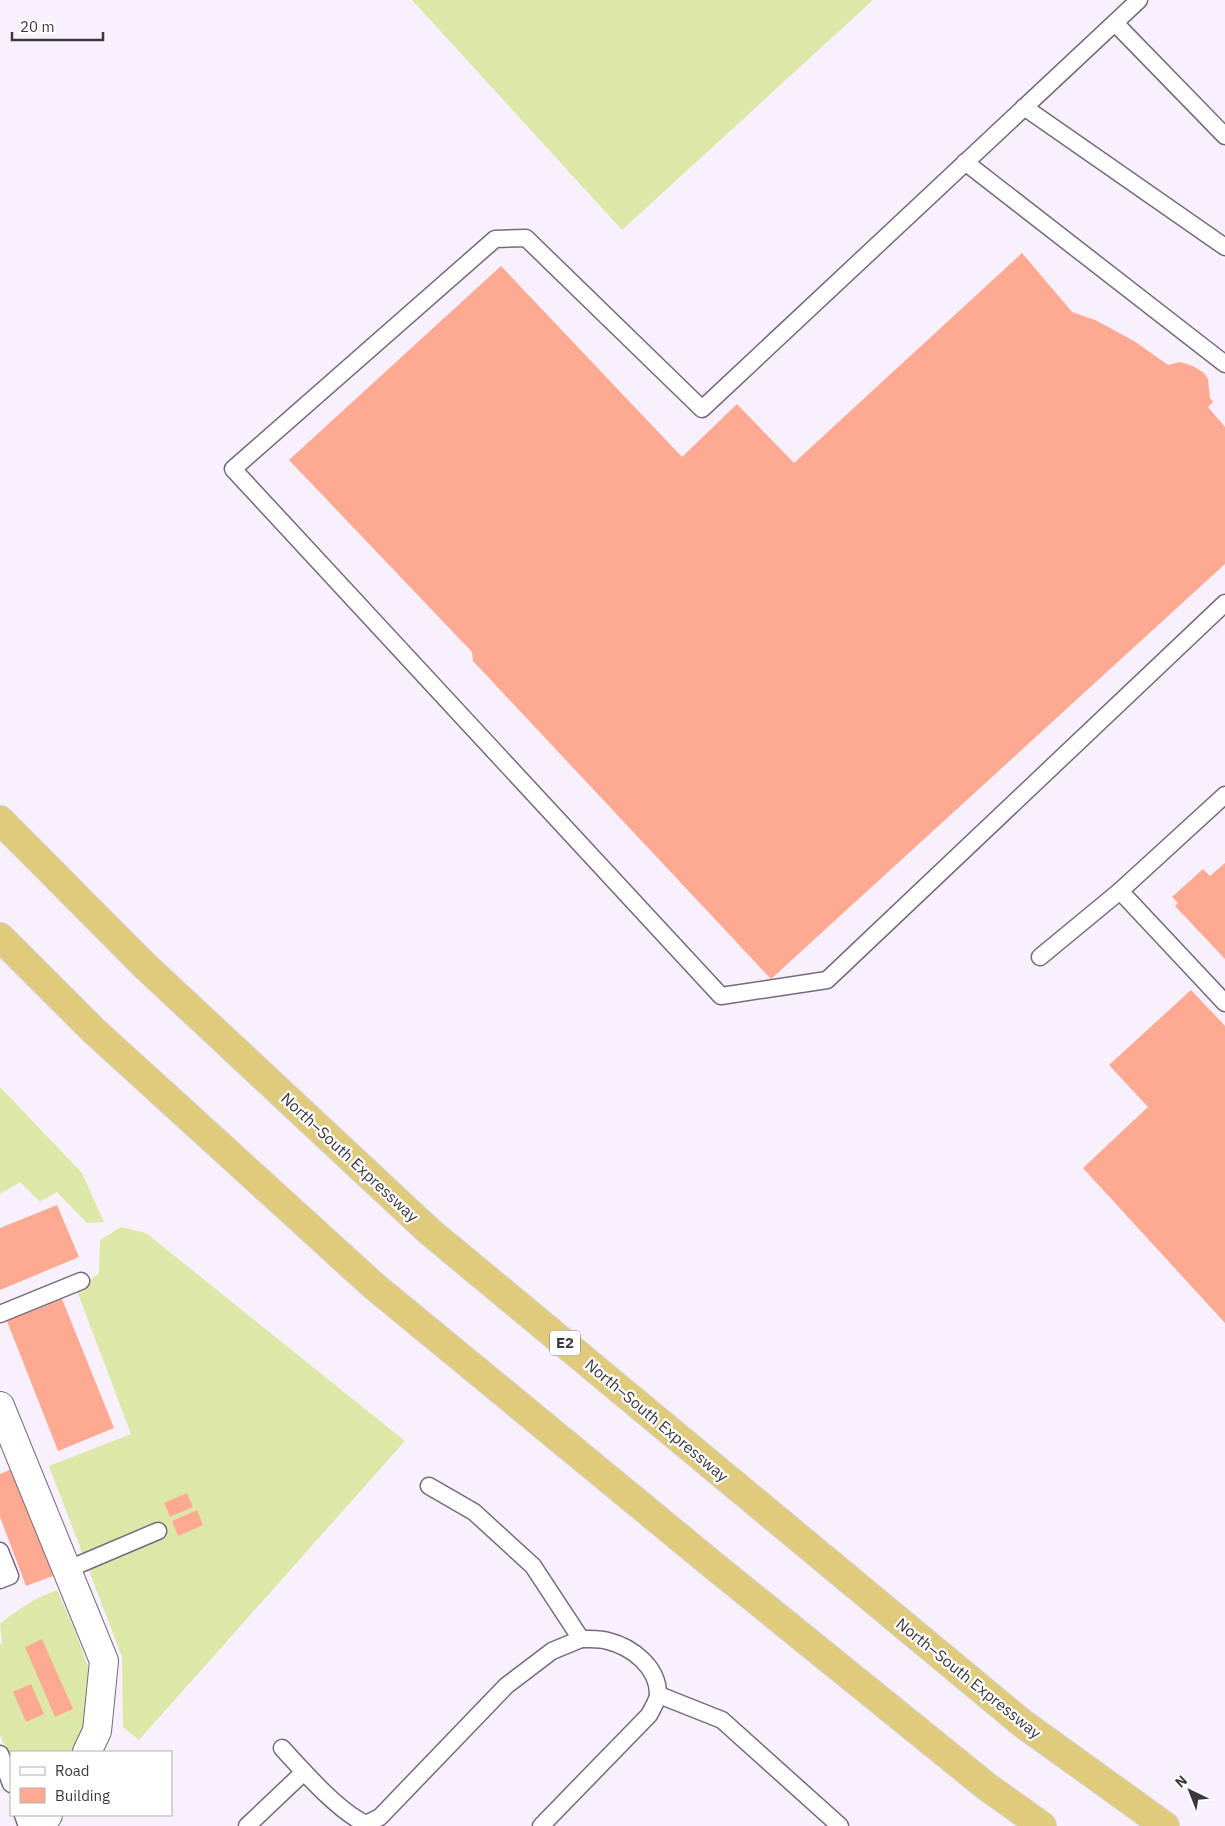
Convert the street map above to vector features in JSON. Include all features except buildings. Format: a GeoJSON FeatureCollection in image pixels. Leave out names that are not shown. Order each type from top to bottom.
{"type":"FeatureCollection","features":[{"type":"Feature","properties":{"kind":"highway","name":"North–South Expressway"},"geometry":{"type":"LineString","coordinates":[[0,820],[143,964],[429,1231],[1022,1723],[1165,1826]]}},
{"type":"Feature","properties":{"kind":"highway"},"geometry":{"type":"LineString","coordinates":[[0,937],[93,1030],[374,1286],[971,1774],[1042,1826]]}},
{"type":"Feature","properties":{"kind":"street"},"geometry":{"type":"LineString","coordinates":[[0,1406],[104,1661],[97,1731],[87,1751]]}},
{"type":"Feature","properties":{"kind":"lane"},"geometry":{"type":"LineString","coordinates":[[1139,0],[702,409],[526,238],[495,239],[233,469],[721,996],[827,980],[1225,602]]}},
{"type":"Feature","properties":{"kind":"lane"},"geometry":{"type":"LineString","coordinates":[[1115,23],[1225,136]]}},
{"type":"Feature","properties":{"kind":"lane"},"geometry":{"type":"LineString","coordinates":[[1024,107],[1225,247]]}},
{"type":"Feature","properties":{"kind":"lane"},"geometry":{"type":"LineString","coordinates":[[965,162],[1225,364]]}},
{"type":"Feature","properties":{"kind":"lane"},"geometry":{"type":"LineString","coordinates":[[1040,957],[1120,891],[1225,795]]}},
{"type":"Feature","properties":{"kind":"lane"},"geometry":{"type":"LineString","coordinates":[[1120,891],[1225,1003]]}},
{"type":"Feature","properties":{"kind":"lane"},"geometry":{"type":"LineString","coordinates":[[0,1314],[81,1281]]}},
{"type":"Feature","properties":{"kind":"lane"},"geometry":{"type":"LineString","coordinates":[[430,1486],[474,1512],[533,1566],[581,1639]]}},
{"type":"Feature","properties":{"kind":"lane"},"geometry":{"type":"LineString","coordinates":[[66,1570],[158,1531]]}},
{"type":"Feature","properties":{"kind":"lane"},"geometry":{"type":"LineString","coordinates":[[0,1551],[10,1576],[0,1580]]}},
{"type":"Feature","properties":{"kind":"lane"},"geometry":{"type":"LineString","coordinates":[[282,1748],[352,1818],[366,1824],[380,1817],[506,1686],[552,1651],[581,1639],[607,1640],[624,1647],[641,1658],[654,1675],[659,1695],[649,1715],[541,1826]]}},
{"type":"Feature","properties":{"kind":"lane"},"geometry":{"type":"LineString","coordinates":[[659,1695],[722,1720],[840,1826]]}},
{"type":"Feature","properties":{"kind":"lane"},"geometry":{"type":"LineString","coordinates":[[0,1754],[10,1781]]}},
{"type":"Feature","properties":{"kind":"lane"},"geometry":{"type":"LineString","coordinates":[[247,1826],[304,1772]]}},
{"type":"Feature","properties":{"kind":"green space"},"geometry":{"type":"Polygon","coordinates":[[[412,0],[873,0],[622,230],[412,0]]]}},
{"type":"Feature","properties":{"kind":"green space"},"geometry":{"type":"Polygon","coordinates":[[[0,1087],[82,1173],[104,1222],[87,1223],[57,1192],[40,1202],[20,1182],[0,1194],[0,1087]]]}},
{"type":"Feature","properties":{"kind":"green space"},"geometry":{"type":"Polygon","coordinates":[[[121,1227],[146,1233],[405,1441],[139,1740],[123,1727],[122,1657],[49,1466],[131,1434],[77,1291],[99,1273],[100,1240],[121,1227]]]}},
{"type":"Feature","properties":{"kind":"green space"},"geometry":{"type":"Polygon","coordinates":[[[57,1590],[74,1628],[90,1672],[93,1696],[80,1743],[74,1751],[10,1751],[10,1760],[0,1735],[0,1644],[2,1643],[0,1624],[13,1613],[57,1590]]]}}]}
